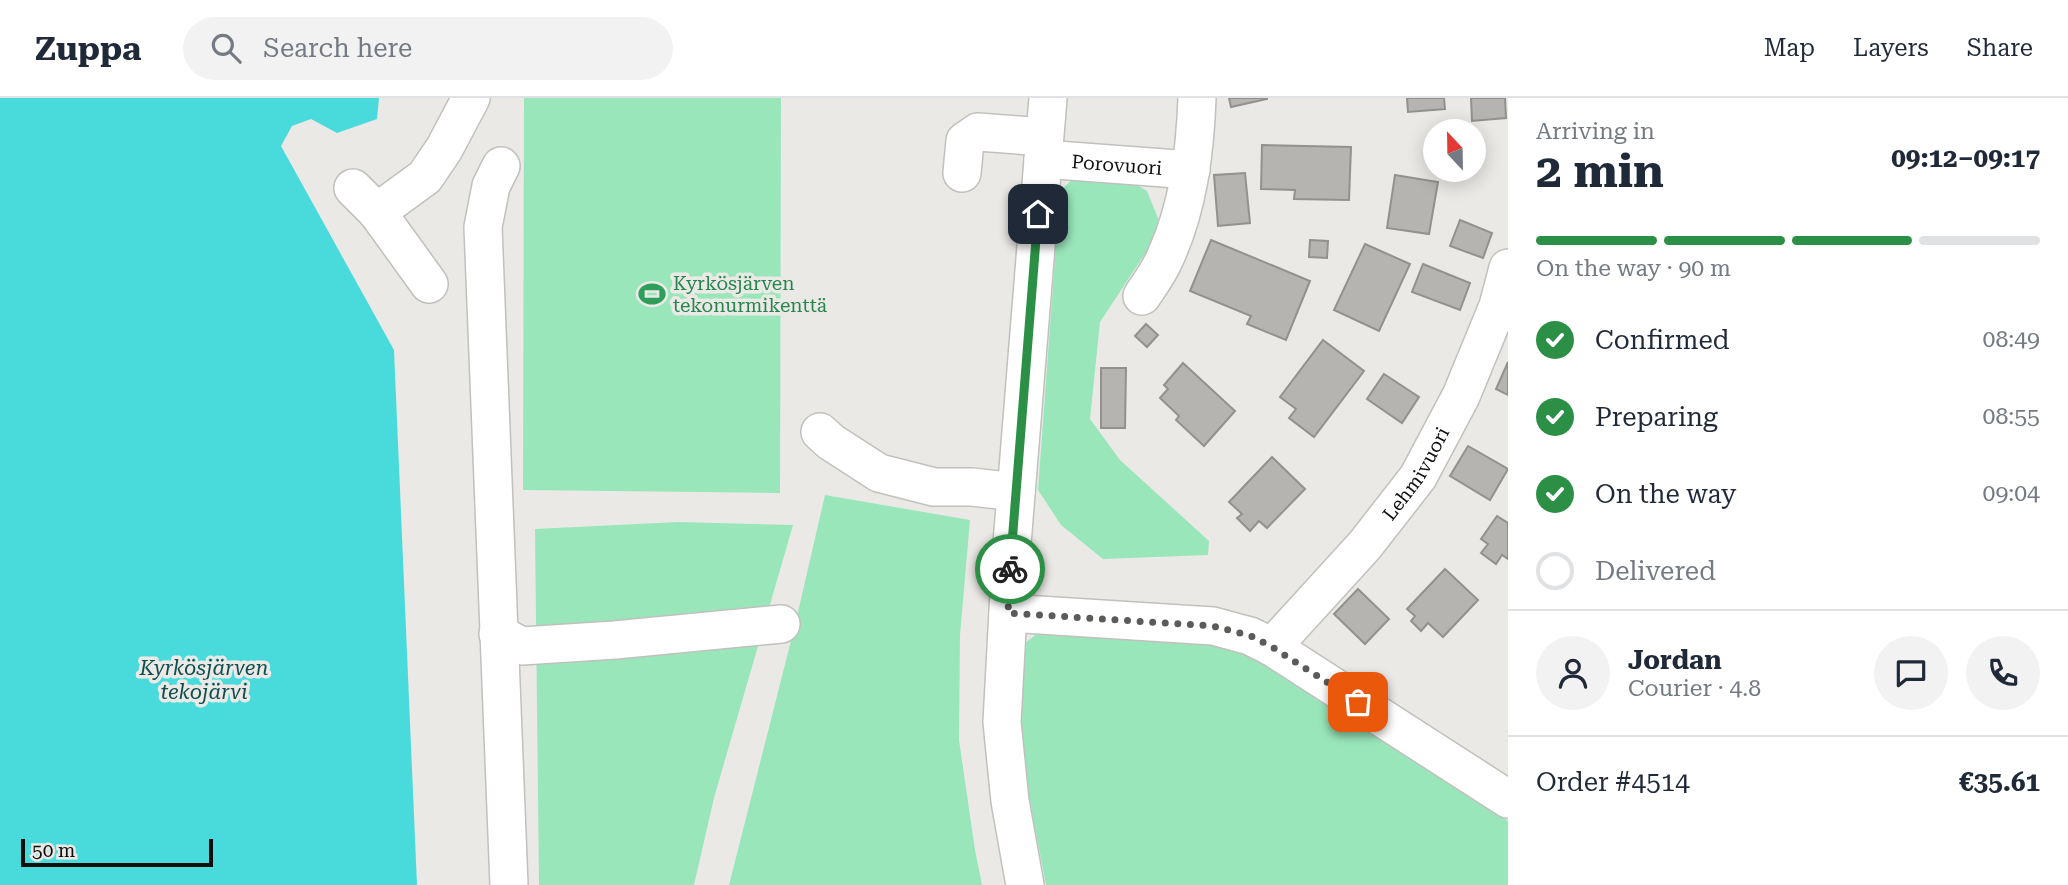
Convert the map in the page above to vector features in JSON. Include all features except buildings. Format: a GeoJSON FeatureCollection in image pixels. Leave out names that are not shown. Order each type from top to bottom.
{"type":"FeatureCollection","features":[{"type":"Feature","properties":{"kind":"street"},"geometry":{"type":"LineString","coordinates":[[429,284],[365,200],[425,177],[444,149],[471,98]]}},
{"type":"Feature","properties":{"kind":"street"},"geometry":{"type":"LineString","coordinates":[[1026,885],[1010,801],[1002,722],[1016,492],[1048,98]]}},
{"type":"Feature","properties":{"kind":"street","name":"Porovuori"},"geometry":{"type":"LineString","coordinates":[[1142,296],[1164,261],[1180,222],[1196,135],[1197,98]]}},
{"type":"Feature","properties":{"kind":"street","name":"Porovuori"},"geometry":{"type":"LineString","coordinates":[[962,173],[965,141],[978,132],[1043,148],[1191,170]]}},
{"type":"Feature","properties":{"kind":"street"},"geometry":{"type":"LineString","coordinates":[[501,166],[491,186],[484,227],[509,885]]}},
{"type":"Feature","properties":{"kind":"street","name":"Lehmivuori"},"geometry":{"type":"LineString","coordinates":[[1272,647],[1366,545],[1418,477],[1461,396],[1499,306],[1508,268]]}},
{"type":"Feature","properties":{"kind":"street"},"geometry":{"type":"LineString","coordinates":[[820,432],[831,442],[879,472],[934,487],[972,487],[1016,492]]}},
{"type":"Feature","properties":{"kind":"street"},"geometry":{"type":"LineString","coordinates":[[1008,613],[1213,626],[1251,636],[1508,799]]}},
{"type":"Feature","properties":{"kind":"street"},"geometry":{"type":"LineString","coordinates":[[498,634],[522,646],[781,624]]}},
{"type":"Feature","properties":{"kind":"green space","name":"Kyrkösjärven tekonurmikenttä"},"geometry":{"type":"Polygon","coordinates":[[[524,98],[781,98],[780,493],[523,490],[524,98]]]}},
{"type":"Feature","properties":{"kind":"green space"},"geometry":{"type":"Polygon","coordinates":[[[1117,173],[1147,191],[1162,228],[1100,322],[1090,419],[1120,460],[1209,541],[1208,555],[1103,559],[1061,525],[1038,490],[1060,191],[1077,175],[1117,173]]]}},
{"type":"Feature","properties":{"kind":"green space"},"geometry":{"type":"Polygon","coordinates":[[[825,495],[970,520],[960,635],[959,740],[982,885],[729,885],[825,495]]]}},
{"type":"Feature","properties":{"kind":"green space"},"geometry":{"type":"Polygon","coordinates":[[[678,522],[793,525],[714,798],[694,885],[539,885],[535,529],[678,522]]]}},
{"type":"Feature","properties":{"kind":"green space"},"geometry":{"type":"Polygon","coordinates":[[[1040,631],[1199,642],[1240,648],[1508,821],[1508,885],[1046,885],[1021,755],[1024,644],[1040,631]]]}},
{"type":"Feature","properties":{"kind":"water","name":"Kyrkösjärven tekojärvi"},"geometry":{"type":"Polygon","coordinates":[[[0,98],[379,98],[377,119],[337,133],[311,119],[292,126],[281,146],[394,350],[417,885],[0,885],[0,98]]]}},
{"type":"Feature","properties":{"kind":"way so far"},"geometry":{"type":"LineString","coordinates":[[1010,569],[1008,613],[1213,626],[1251,636],[1272,647],[1358,702]]}},
{"type":"Feature","properties":{"kind":"place","name":"Kyrkösjärven tekonurmikenttä"},"geometry":{"type":"Point","coordinates":[652,294]}},
{"type":"Feature","properties":{"kind":"route"},"geometry":{"type":"LineString","coordinates":[[1010,569],[1038,214]]}}]}
